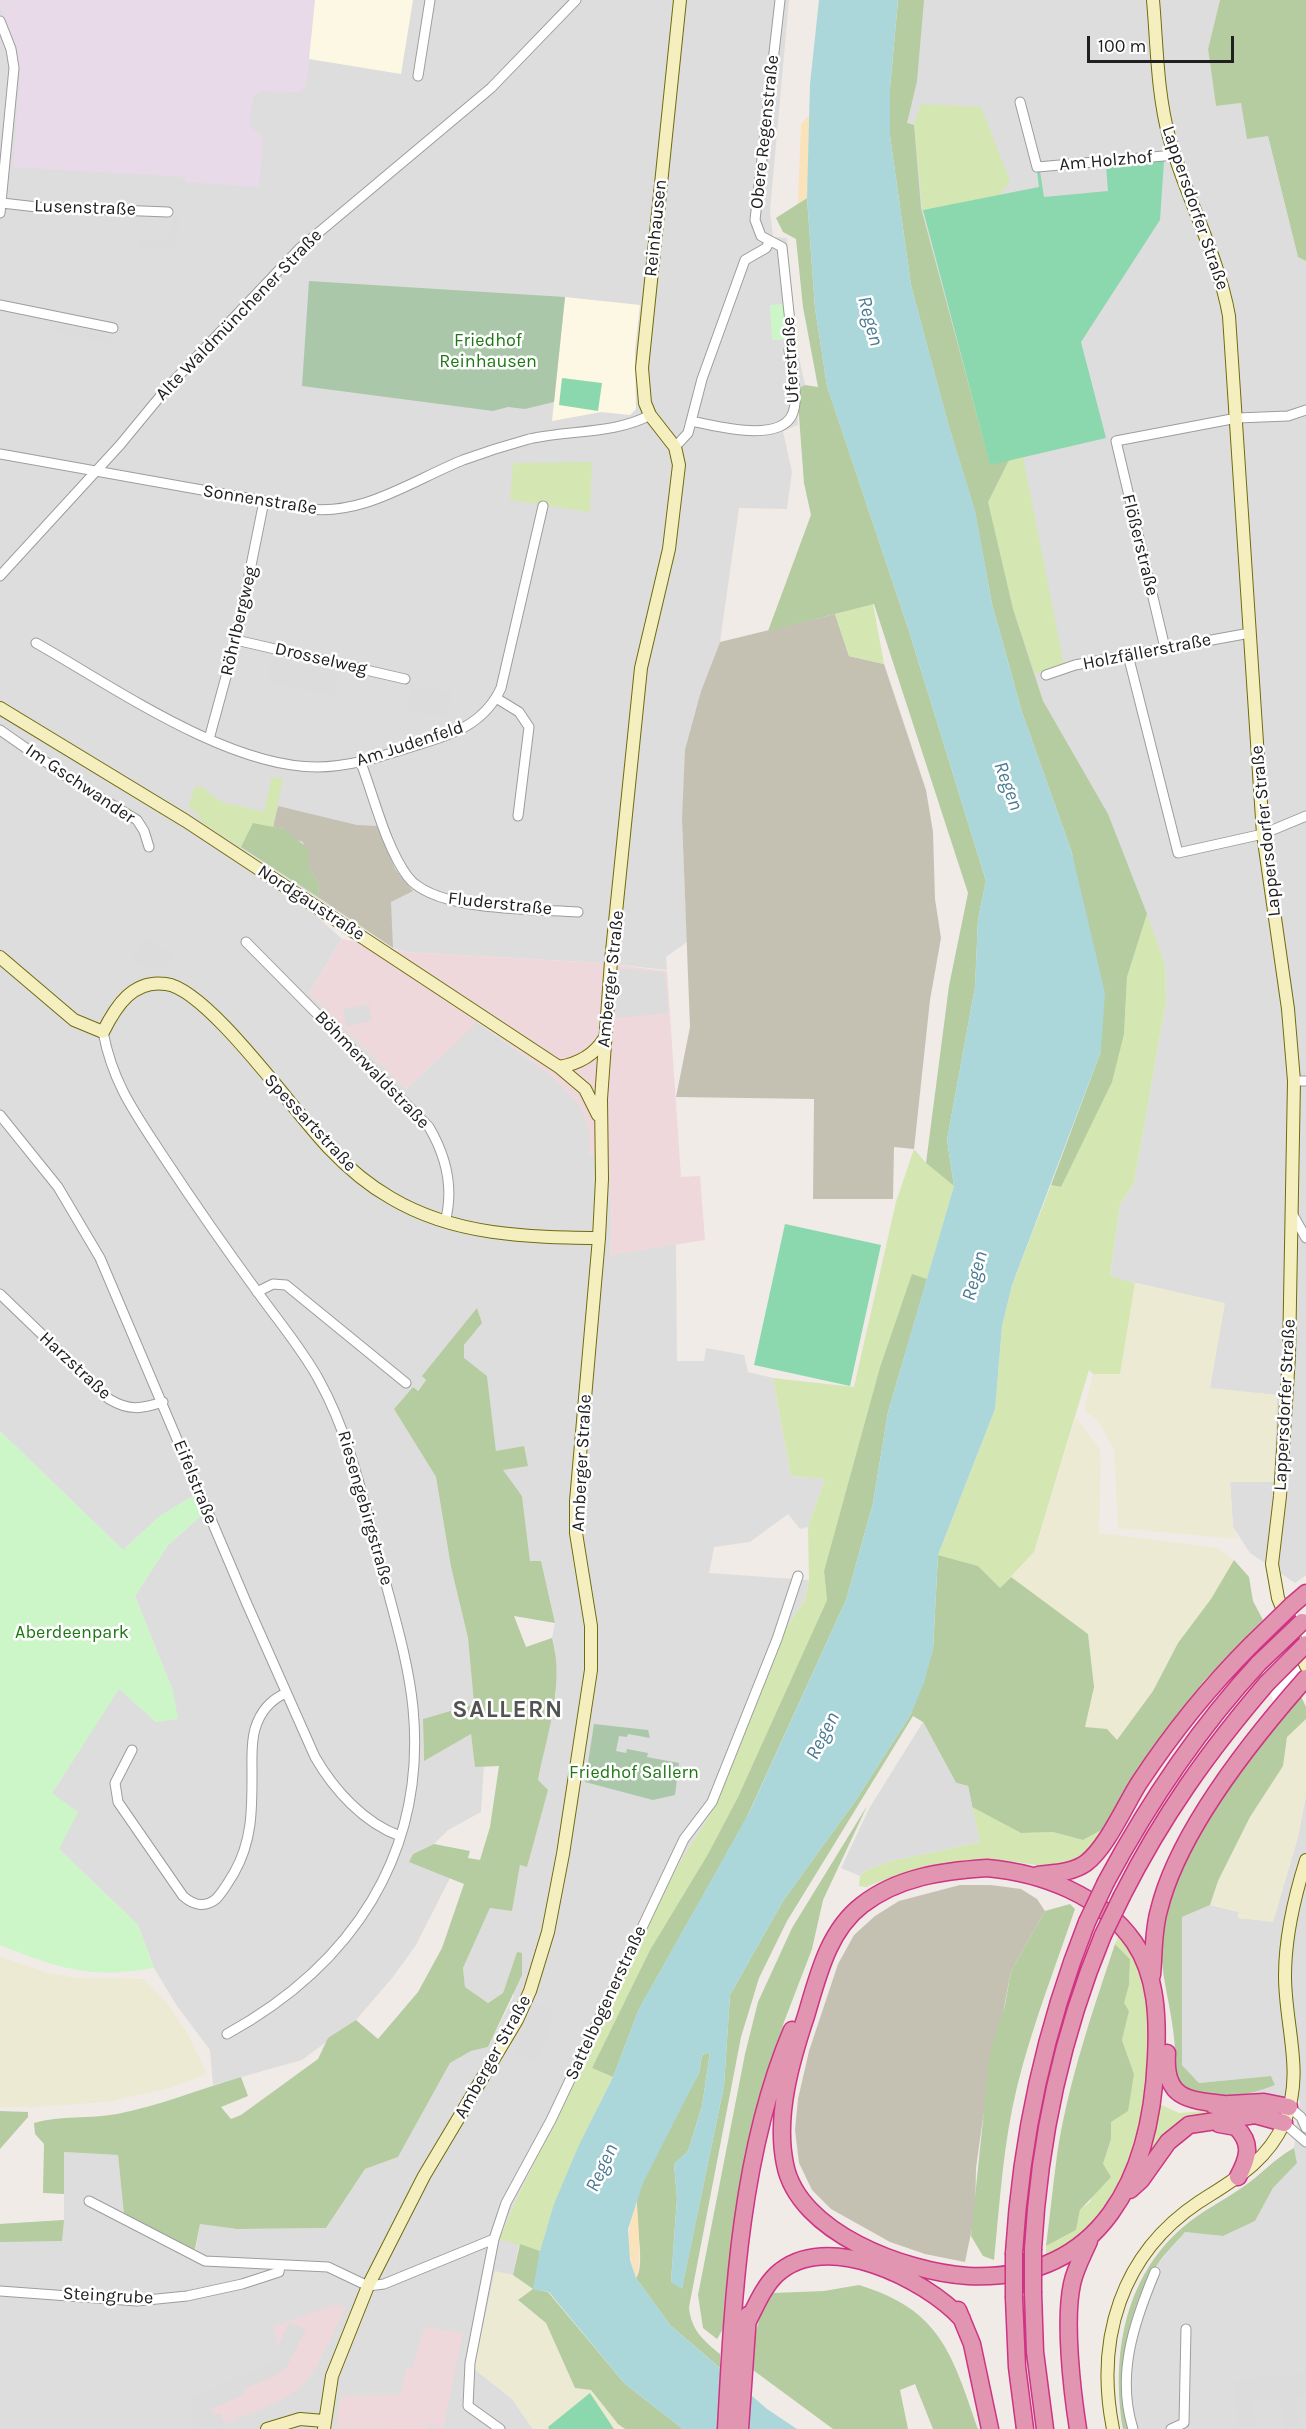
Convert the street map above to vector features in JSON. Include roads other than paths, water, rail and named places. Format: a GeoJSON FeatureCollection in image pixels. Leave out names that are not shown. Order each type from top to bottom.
{"type":"FeatureCollection","features":[{"type":"Feature","properties":{"kind":"highway"},"geometry":{"type":"LineString","coordinates":[[1035,1875],[1074,1869],[1095,1854],[1140,1781],[1184,1722],[1252,1644],[1306,1593]]}},
{"type":"Feature","properties":{"kind":"highway"},"geometry":{"type":"LineString","coordinates":[[1025,2429],[1017,2367],[1014,2253],[1023,2150],[1041,2060],[1059,1995],[1087,1922],[1106,1882],[1172,1769],[1230,1694],[1304,1620]]}},
{"type":"Feature","properties":{"kind":"highway"},"geometry":{"type":"LineString","coordinates":[[1045,2429],[1035,2352],[1033,2293],[1036,2201],[1055,2091],[1080,1999],[1103,1935],[1162,1821],[1190,1778],[1267,1683],[1306,1644]]}},
{"type":"Feature","properties":{"kind":"highway"},"geometry":{"type":"LineString","coordinates":[[1125,2194],[1138,2158],[1155,2086],[1158,2028],[1152,1982],[1155,1927],[1163,1893],[1218,1790],[1277,1711],[1306,1678]]}},
{"type":"Feature","properties":{"kind":"highway"},"geometry":{"type":"LineString","coordinates":[[740,2429],[737,2353],[742,2229],[764,2116],[787,2042],[832,1940],[842,1925],[859,1908],[889,1888],[931,1874],[987,1868],[1035,1875],[1085,1898],[1120,1926],[1135,1943],[1152,1982]]}},
{"type":"Feature","properties":{"kind":"highway"},"geometry":{"type":"LineString","coordinates":[[1154,1947],[1168,2019],[1166,2069],[1169,2082],[1180,2096],[1224,2104]]}},
{"type":"Feature","properties":{"kind":"highway"},"geometry":{"type":"LineString","coordinates":[[818,1975],[788,2082],[783,2120],[785,2168],[793,2187],[816,2215],[863,2247],[907,2265],[945,2290],[962,2319],[972,2344],[990,2429]]}},
{"type":"Feature","properties":{"kind":"highway"},"geometry":{"type":"LineString","coordinates":[[1155,2086],[1171,2102],[1180,2105],[1264,2102],[1286,2115]]}},
{"type":"Feature","properties":{"kind":"highway"},"geometry":{"type":"LineString","coordinates":[[907,2265],[966,2276],[1018,2273],[1059,2259],[1090,2237],[1125,2194],[1141,2180],[1156,2155],[1177,2133],[1189,2125],[1255,2115],[1286,2115]]}},
{"type":"Feature","properties":{"kind":"highway"},"geometry":{"type":"LineString","coordinates":[[1200,2122],[1227,2124],[1236,2127],[1243,2134],[1248,2154],[1238,2177]]}},
{"type":"Feature","properties":{"kind":"highway"},"geometry":{"type":"LineString","coordinates":[[1078,2429],[1072,2378],[1070,2300],[1076,2270],[1090,2237]]}},
{"type":"Feature","properties":{"kind":"highway"},"geometry":{"type":"LineString","coordinates":[[726,2429],[737,2353],[753,2295],[764,2277],[792,2253],[822,2245],[863,2247]]}},
{"type":"Feature","properties":{"kind":"highway"},"geometry":{"type":"LineString","coordinates":[[746,2325],[763,2293],[776,2275],[790,2265],[809,2257],[827,2255],[852,2259],[923,2285],[940,2297],[962,2319]]}},
{"type":"Feature","properties":{"kind":"street"},"geometry":{"type":"LineString","coordinates":[[418,76],[429,0]]}},
{"type":"Feature","properties":{"kind":"street","name":"Alte Waldmünchener Straße"},"geometry":{"type":"LineString","coordinates":[[0,576],[96,471],[167,388],[299,249],[491,88],[576,0]]}},
{"type":"Feature","properties":{"kind":"street","name":"Reinhausen"},"geometry":{"type":"LineString","coordinates":[[675,447],[650,415],[644,393],[643,347],[680,0]]}},
{"type":"Feature","properties":{"kind":"street","name":"Obere Regenstraße"},"geometry":{"type":"LineString","coordinates":[[770,241],[761,236],[755,220],[780,0]]}},
{"type":"Feature","properties":{"kind":"street","name":"Lappersdorfer Straße"},"geometry":{"type":"LineString","coordinates":[[1153,0],[1164,112],[1175,155],[1225,292],[1237,418],[1263,834],[1300,1081],[1287,1385],[1280,1496],[1272,1564],[1278,1598],[1306,1666]]}},
{"type":"Feature","properties":{"kind":"street"},"geometry":{"type":"LineString","coordinates":[[0,21],[11,49],[14,68],[0,213]]}},
{"type":"Feature","properties":{"kind":"street","name":"Am Holzhof"},"geometry":{"type":"LineString","coordinates":[[1020,102],[1037,167],[1175,155]]}},
{"type":"Feature","properties":{"kind":"street","name":"Lusenstraße"},"geometry":{"type":"LineString","coordinates":[[2,203],[37,207],[168,212]]}},
{"type":"Feature","properties":{"kind":"street"},"geometry":{"type":"LineString","coordinates":[[675,447],[688,433],[702,379],[745,260],[766,248],[770,241]]}},
{"type":"Feature","properties":{"kind":"street","name":"Uferstraße"},"geometry":{"type":"LineString","coordinates":[[691,422],[731,429],[762,431],[792,417],[794,407],[789,350],[792,341],[782,247],[770,241]]}},
{"type":"Feature","properties":{"kind":"street"},"geometry":{"type":"LineString","coordinates":[[0,305],[112,328]]}},
{"type":"Feature","properties":{"kind":"street"},"geometry":{"type":"LineString","coordinates":[[1237,418],[1287,416],[1306,410]]}},
{"type":"Feature","properties":{"kind":"street","name":"Sonnenstraße"},"geometry":{"type":"LineString","coordinates":[[0,454],[317,511],[356,507],[495,449],[531,439],[632,424],[650,415]]}},
{"type":"Feature","properties":{"kind":"street","name":"Flößerstraße"},"geometry":{"type":"LineString","coordinates":[[1165,648],[1116,441],[1237,418]]}},
{"type":"Feature","properties":{"kind":"street","name":"Amberger Straße"},"geometry":{"type":"LineString","coordinates":[[324,2425],[332,2376],[368,2286],[424,2176],[517,2020],[530,1991],[548,1932],[563,1854],[591,1670],[591,1626],[578,1545],[576,1501],[599,1238],[604,1038],[641,668],[671,537],[679,465],[675,447]]}},
{"type":"Feature","properties":{"kind":"street","name":"Röhrlbergweg"},"geometry":{"type":"LineString","coordinates":[[209,739],[236,640],[264,501]]}},
{"type":"Feature","properties":{"kind":"street","name":"Am Judenfeld"},"geometry":{"type":"LineString","coordinates":[[36,643],[209,739],[262,759],[302,766],[361,763],[462,730],[484,714],[496,698],[501,688],[543,507]]}},
{"type":"Feature","properties":{"kind":"street","name":"Holzfällerstraße"},"geometry":{"type":"LineString","coordinates":[[1046,675],[1075,665],[1250,633]]}},
{"type":"Feature","properties":{"kind":"street","name":"Drosselweg"},"geometry":{"type":"LineString","coordinates":[[236,640],[405,679]]}},
{"type":"Feature","properties":{"kind":"street"},"geometry":{"type":"LineString","coordinates":[[1128,656],[1178,853],[1263,834],[1306,816]]}},
{"type":"Feature","properties":{"kind":"street"},"geometry":{"type":"LineString","coordinates":[[496,698],[519,712],[529,727],[518,816]]}},
{"type":"Feature","properties":{"kind":"street","name":"Nordgaustraße"},"geometry":{"type":"LineString","coordinates":[[0,708],[186,821],[559,1066],[585,1089],[601,1121]]}},
{"type":"Feature","properties":{"kind":"street","name":"Im Gschwander"},"geometry":{"type":"LineString","coordinates":[[0,730],[73,781],[137,820],[144,831],[149,847]]}},
{"type":"Feature","properties":{"kind":"street","name":"Fluderstraße"},"geometry":{"type":"LineString","coordinates":[[361,763],[400,865],[408,878],[430,895],[452,902],[578,912]]}},
{"type":"Feature","properties":{"kind":"street","name":"Böhmerwaldstraße"},"geometry":{"type":"LineString","coordinates":[[246,942],[429,1127],[438,1142],[447,1173],[450,1205],[445,1222]]}},
{"type":"Feature","properties":{"kind":"street"},"geometry":{"type":"LineString","coordinates":[[0,957],[74,1020],[103,1032]]}},
{"type":"Feature","properties":{"kind":"street","name":"Spessartstraße"},"geometry":{"type":"LineString","coordinates":[[103,1032],[114,1011],[131,992],[156,984],[180,988],[213,1015],[327,1146],[353,1172],[390,1198],[445,1222],[468,1229],[520,1236],[599,1238]]}},
{"type":"Feature","properties":{"kind":"street","name":"Riesengebirgstraße"},"geometry":{"type":"LineString","coordinates":[[103,1032],[109,1064],[132,1110],[318,1379],[341,1423],[409,1676],[413,1710],[413,1774],[400,1836],[374,1897],[339,1947],[297,1990],[227,2034]]}},
{"type":"Feature","properties":{"kind":"street"},"geometry":{"type":"LineString","coordinates":[[559,1066],[581,1060],[598,1048],[604,1038]]}},
{"type":"Feature","properties":{"kind":"street","name":"Eifelstraße"},"geometry":{"type":"LineString","coordinates":[[0,1115],[37,1158],[82,1224],[100,1258],[301,1729],[326,1776],[360,1811],[388,1832],[400,1836]]}},
{"type":"Feature","properties":{"kind":"street"},"geometry":{"type":"LineString","coordinates":[[1293,1215],[1306,1238]]}},
{"type":"Feature","properties":{"kind":"street"},"geometry":{"type":"LineString","coordinates":[[257,1292],[273,1284],[286,1285],[406,1383]]}},
{"type":"Feature","properties":{"kind":"street","name":"Harzstraße"},"geometry":{"type":"LineString","coordinates":[[0,1294],[109,1399],[128,1409],[142,1409],[163,1402]]}},
{"type":"Feature","properties":{"kind":"street","name":"Sattelbogenerstraße"},"geometry":{"type":"LineString","coordinates":[[500,2429],[468,2406],[470,2363],[494,2239],[506,2203],[551,2120],[684,1839],[712,1802],[777,1639],[798,1576]]}},
{"type":"Feature","properties":{"kind":"street"},"geometry":{"type":"LineString","coordinates":[[132,1750],[115,1783],[118,1802],[183,1896],[194,1904],[210,1903],[218,1897],[233,1875],[249,1840],[252,1816],[252,1745],[255,1730],[268,1704],[286,1693]]}},
{"type":"Feature","properties":{"kind":"street"},"geometry":{"type":"LineString","coordinates":[[1113,2429],[1108,2371],[1111,2334],[1120,2297],[1138,2262],[1174,2220],[1255,2165],[1269,2149],[1286,2115],[1295,2065],[1286,1999],[1285,1960],[1288,1926],[1302,1886],[1306,1860]]}},
{"type":"Feature","properties":{"kind":"street"},"geometry":{"type":"LineString","coordinates":[[1286,2115],[1301,2117],[1306,2128]]}},
{"type":"Feature","properties":{"kind":"street"},"geometry":{"type":"LineString","coordinates":[[1286,2115],[1306,2142]]}},
{"type":"Feature","properties":{"kind":"street"},"geometry":{"type":"LineString","coordinates":[[89,2201],[205,2261],[328,2267],[368,2286],[384,2284],[494,2239]]}},
{"type":"Feature","properties":{"kind":"street","name":"Steingrube"},"geometry":{"type":"LineString","coordinates":[[0,2291],[122,2300],[165,2298],[242,2284],[279,2272],[279,2266]]}},
{"type":"Feature","properties":{"kind":"street"},"geometry":{"type":"LineString","coordinates":[[1133,2429],[1126,2394],[1129,2349],[1140,2308],[1155,2272]]}},
{"type":"Feature","properties":{"kind":"street"},"geometry":{"type":"LineString","coordinates":[[1171,2429],[1184,2423],[1186,2328]]}},
{"type":"Feature","properties":{"kind":"street"},"geometry":{"type":"LineString","coordinates":[[267,2429],[300,2419],[324,2425]]}},
{"type":"Feature","properties":{"kind":"water","name":"Regen"},"geometry":{"type":"Polygon","coordinates":[[[819,0],[898,0],[890,88],[890,136],[911,285],[948,423],[975,511],[992,604],[1022,712],[1072,853],[1105,993],[1101,1051],[1012,1285],[1002,1326],[995,1409],[938,1555],[933,1650],[924,1683],[911,1714],[856,1800],[783,1901],[730,1995],[724,2086],[682,2289],[671,2282],[677,2198],[674,2164],[688,2151],[702,2106],[710,2052],[702,2055],[699,2073],[643,2183],[628,2229],[630,2260],[636,2278],[670,2325],[767,2409],[797,2429],[683,2429],[625,2384],[549,2292],[533,2289],[540,2251],[554,2204],[579,2145],[613,2077],[639,2009],[749,1813],[846,1600],[873,1503],[888,1412],[954,1186],[947,1140],[975,987],[978,919],[986,881],[908,628],[827,386],[815,308],[807,198],[810,84],[819,0]]]}},
{"type":"Feature","properties":{"kind":"district","name":"SALLERN"},"geometry":{"type":"Point","coordinates":[508,1710]}},
{"type":"Feature","properties":{"kind":"park label","name":"Friedhof Reinhausen"},"geometry":{"type":"Point","coordinates":[488,351]}},
{"type":"Feature","properties":{"kind":"park label","name":"Aberdeenpark"},"geometry":{"type":"Point","coordinates":[72,1633]}},
{"type":"Feature","properties":{"kind":"park label","name":"Friedhof Sallern"},"geometry":{"type":"Point","coordinates":[634,1773]}}]}
